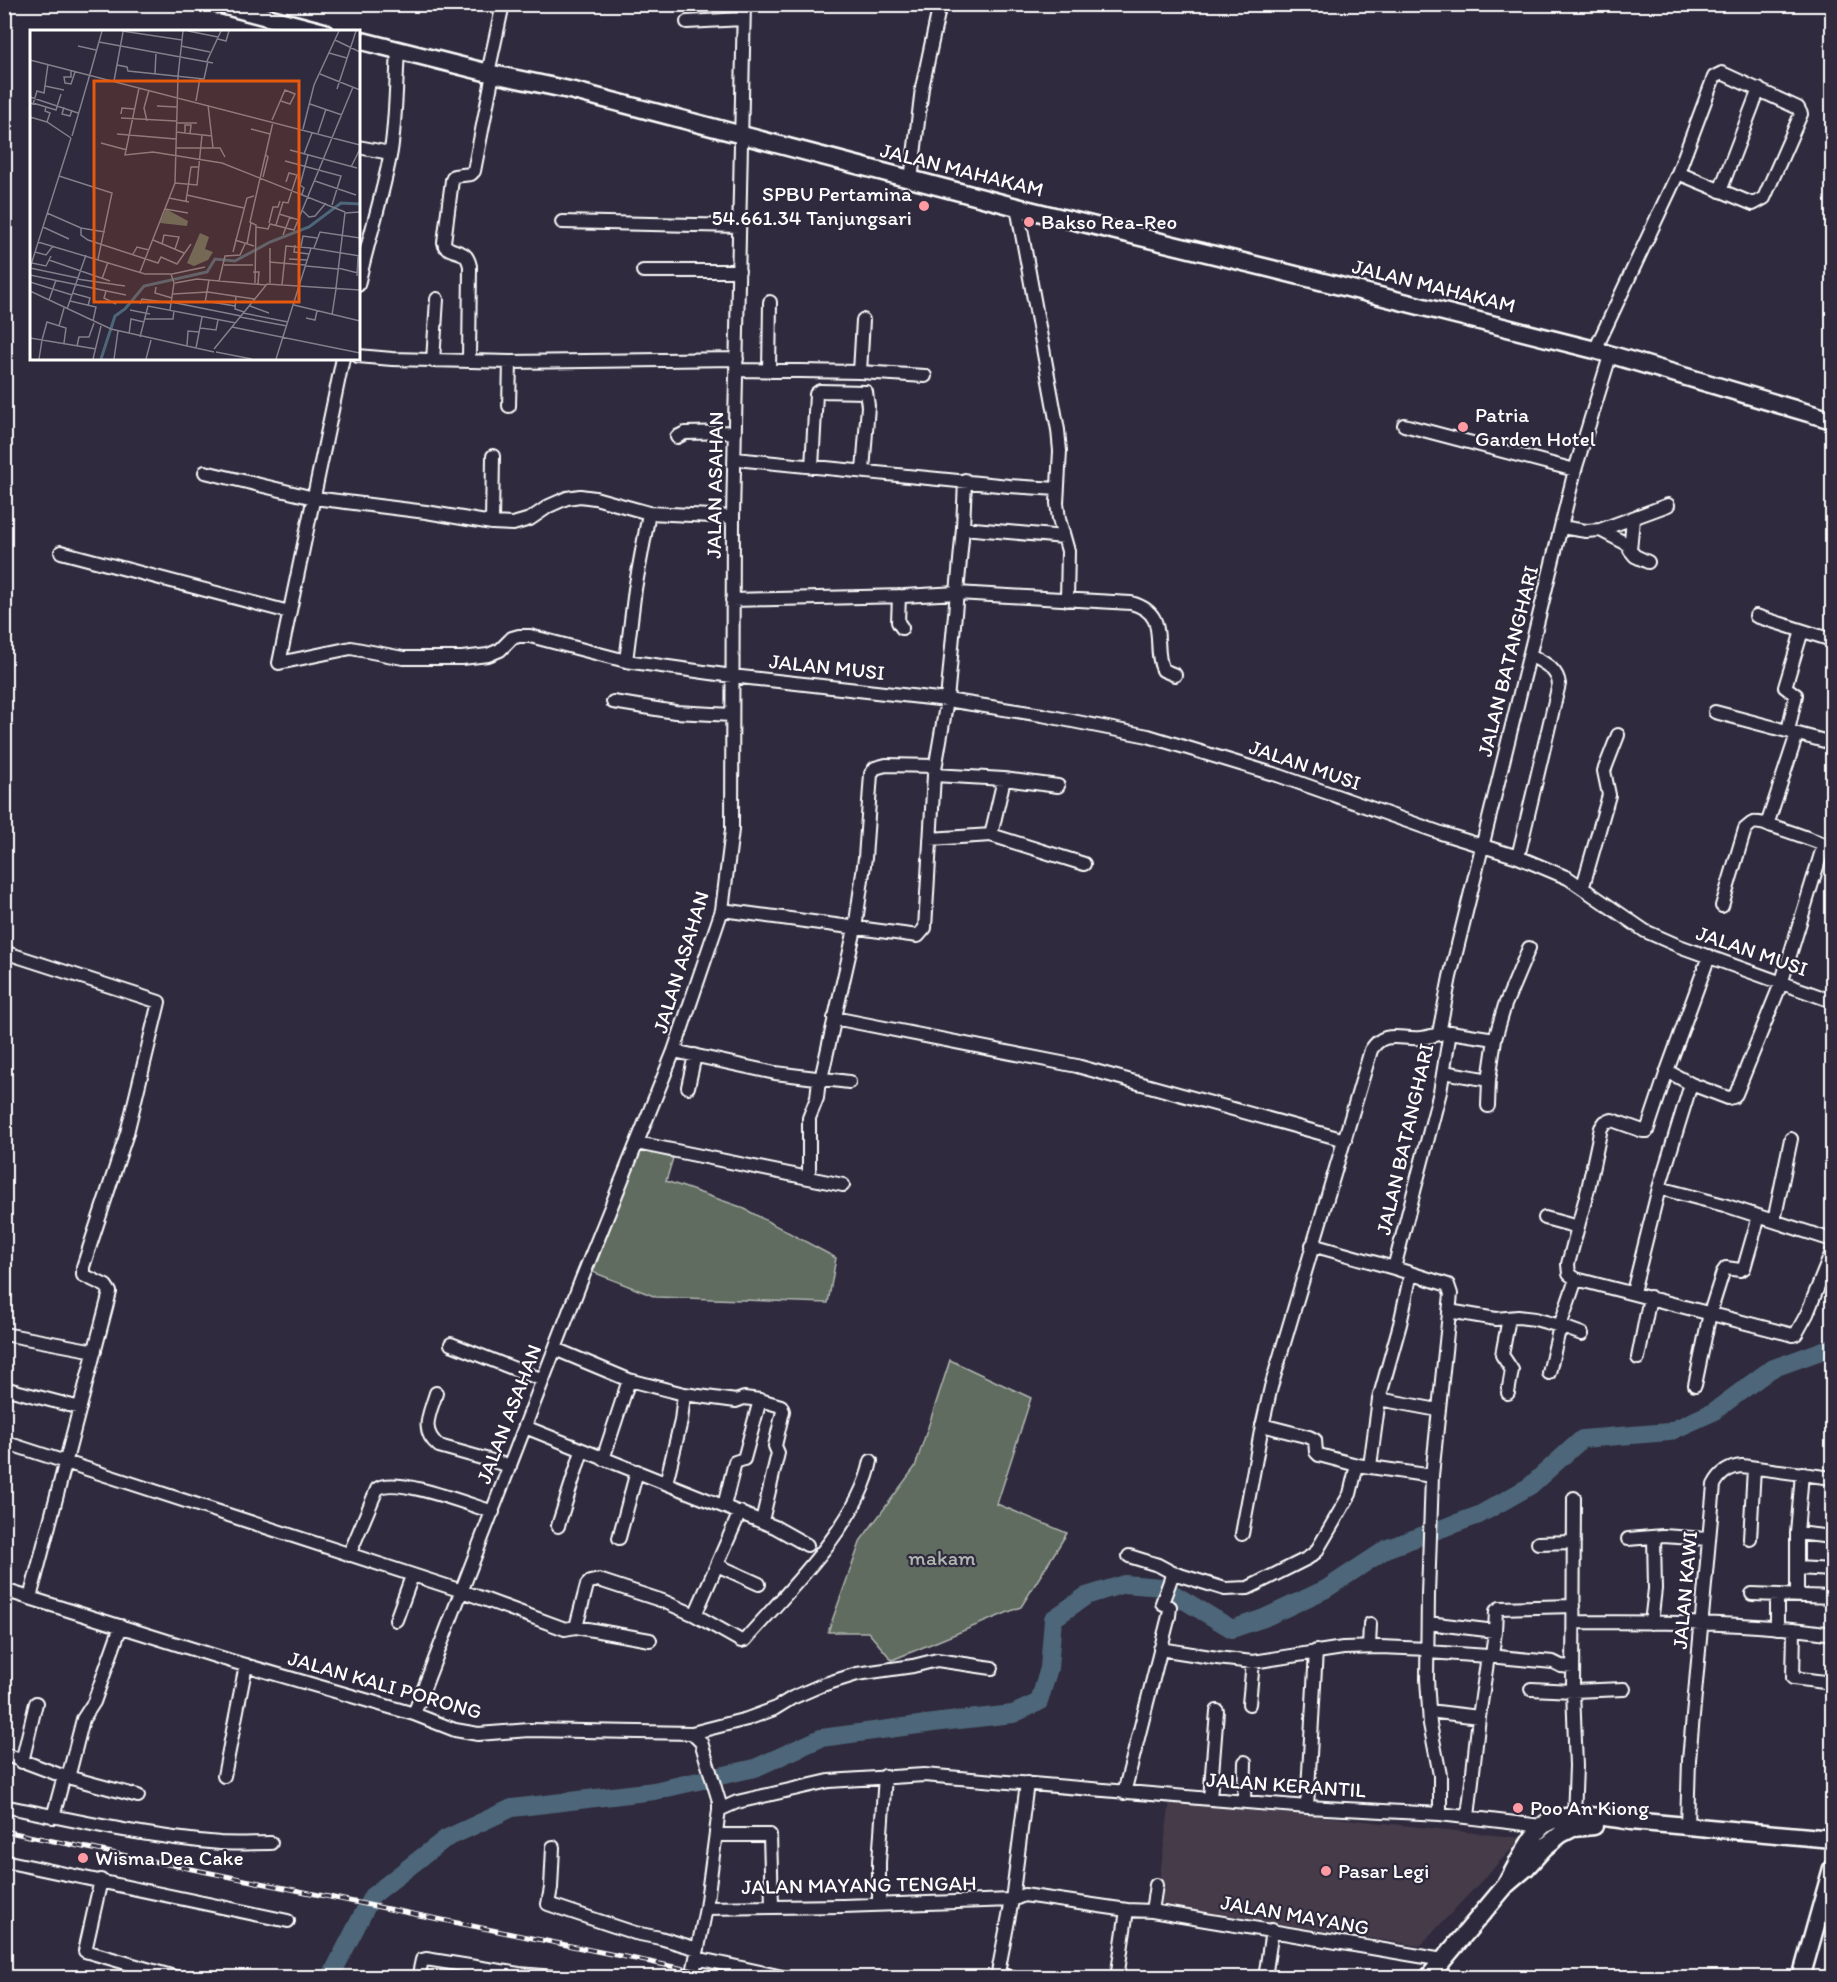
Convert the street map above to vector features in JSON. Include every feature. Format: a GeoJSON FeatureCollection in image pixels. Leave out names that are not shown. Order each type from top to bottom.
{"type":"FeatureCollection","features":[{"type":"Feature","properties":{"kind":"main road"},"geometry":{"type":"LineString","coordinates":[[218,4],[316,30]]}},
{"type":"Feature","properties":{"kind":"main road","name":"JALAN MAHAKAM"},"geometry":{"type":"LineString","coordinates":[[360,40],[574,91],[910,180],[1268,267],[1603,353],[1833,420]]}},
{"type":"Feature","properties":{"kind":"main road"},"geometry":{"type":"LineString","coordinates":[[1506,1885],[1516,1864],[1542,1826],[1553,1820],[1574,1817],[1608,1817],[1833,1839]]}},
{"type":"Feature","properties":{"kind":"main road"},"geometry":{"type":"LineString","coordinates":[[1428,1977],[1506,1885],[1561,1834],[1573,1828],[1631,1821]]}},
{"type":"Feature","properties":{"kind":"main road"},"geometry":{"type":"LineString","coordinates":[[1801,1977],[1833,1868]]}},
{"type":"Feature","properties":{"kind":"street"},"geometry":{"type":"LineString","coordinates":[[469,360],[470,266],[465,254],[448,249],[444,242],[452,180],[454,176],[471,174],[474,171],[503,4]]}},
{"type":"Feature","properties":{"kind":"street","name":"JALAN ASAHAN"},"geometry":{"type":"LineString","coordinates":[[414,1714],[555,1349],[674,1051],[722,910],[732,830],[733,517],[744,4]]}},
{"type":"Feature","properties":{"kind":"street"},"geometry":{"type":"LineString","coordinates":[[910,180],[922,88],[940,4]]}},
{"type":"Feature","properties":{"kind":"street"},"geometry":{"type":"LineString","coordinates":[[687,22],[743,20]]}},
{"type":"Feature","properties":{"kind":"street"},"geometry":{"type":"LineString","coordinates":[[360,268],[362,252],[376,220],[390,153],[398,50]]}},
{"type":"Feature","properties":{"kind":"street","name":"JALAN BATANGHARI"},"geometry":{"type":"LineString","coordinates":[[1440,1814],[1440,1775],[1429,1711],[1430,1505],[1451,1294],[1448,1285],[1394,1268],[1444,1072],[1444,1032],[1450,977],[1603,353],[1678,173],[1714,77],[1722,73],[1759,88],[1798,108],[1801,114],[1764,198],[1753,204],[1719,191]]}},
{"type":"Feature","properties":{"kind":"street"},"geometry":{"type":"LineString","coordinates":[[1678,173],[1719,191],[1759,88]]}},
{"type":"Feature","properties":{"kind":"street"},"geometry":{"type":"LineString","coordinates":[[360,147],[390,153]]}},
{"type":"Feature","properties":{"kind":"street"},"geometry":{"type":"LineString","coordinates":[[1017,207],[1058,430],[1060,451],[1057,489],[1059,519],[1068,551],[1067,600]]}},
{"type":"Feature","properties":{"kind":"street"},"geometry":{"type":"LineString","coordinates":[[561,222],[739,226]]}},
{"type":"Feature","properties":{"kind":"street"},"geometry":{"type":"LineString","coordinates":[[643,271],[739,272]]}},
{"type":"Feature","properties":{"kind":"street"},"geometry":{"type":"LineString","coordinates":[[433,360],[437,299]]}},
{"type":"Feature","properties":{"kind":"street"},"geometry":{"type":"LineString","coordinates":[[769,370],[770,302]]}},
{"type":"Feature","properties":{"kind":"street"},"geometry":{"type":"LineString","coordinates":[[860,372],[863,321]]}},
{"type":"Feature","properties":{"kind":"street"},"geometry":{"type":"LineString","coordinates":[[360,356],[510,362],[737,364],[769,370],[925,376]]}},
{"type":"Feature","properties":{"kind":"street"},"geometry":{"type":"LineString","coordinates":[[61,552],[289,612],[343,360]]}},
{"type":"Feature","properties":{"kind":"street"},"geometry":{"type":"LineString","coordinates":[[509,406],[510,362]]}},
{"type":"Feature","properties":{"kind":"street"},"geometry":{"type":"LineString","coordinates":[[812,467],[816,394],[820,391],[866,392],[868,406],[863,471]]}},
{"type":"Feature","properties":{"kind":"street"},"geometry":{"type":"LineString","coordinates":[[1404,425],[1575,470]]}},
{"type":"Feature","properties":{"kind":"street"},"geometry":{"type":"LineString","coordinates":[[677,437],[685,433],[735,432]]}},
{"type":"Feature","properties":{"kind":"street"},"geometry":{"type":"LineString","coordinates":[[492,523],[493,456]]}},
{"type":"Feature","properties":{"kind":"street"},"geometry":{"type":"LineString","coordinates":[[735,459],[1057,489]]}},
{"type":"Feature","properties":{"kind":"street"},"geometry":{"type":"LineString","coordinates":[[205,472],[314,498],[492,523],[513,524],[530,519],[549,506],[567,498],[580,496],[595,498],[647,522],[733,517]]}},
{"type":"Feature","properties":{"kind":"street"},"geometry":{"type":"LineString","coordinates":[[722,910],[855,929],[918,936],[922,934],[925,928],[934,771],[947,700],[963,528],[965,480]]}},
{"type":"Feature","properties":{"kind":"street"},"geometry":{"type":"LineString","coordinates":[[1561,527],[1586,531],[1600,530],[1668,505]]}},
{"type":"Feature","properties":{"kind":"street"},"geometry":{"type":"LineString","coordinates":[[1633,519],[1630,550],[1635,556],[1648,562]]}},
{"type":"Feature","properties":{"kind":"street"},"geometry":{"type":"LineString","coordinates":[[626,661],[635,589],[647,522]]}},
{"type":"Feature","properties":{"kind":"street"},"geometry":{"type":"LineString","coordinates":[[963,528],[1064,537]]}},
{"type":"Feature","properties":{"kind":"street"},"geometry":{"type":"LineString","coordinates":[[1600,530],[1629,545]]}},
{"type":"Feature","properties":{"kind":"street"},"geometry":{"type":"LineString","coordinates":[[732,600],[957,593],[1137,604],[1152,618],[1158,630],[1160,664],[1163,670],[1175,675]]}},
{"type":"Feature","properties":{"kind":"street"},"geometry":{"type":"LineString","coordinates":[[899,596],[898,622],[902,628]]}},
{"type":"Feature","properties":{"kind":"street","name":"JALAN MUSI"},"geometry":{"type":"LineString","coordinates":[[289,612],[279,663],[351,648],[403,658],[462,658],[500,650],[516,637],[542,639],[626,661],[732,676],[947,700],[1042,715],[1142,735],[1280,776],[1518,857],[1583,886],[1645,931],[1679,946],[1833,1001]]}},
{"type":"Feature","properties":{"kind":"street"},"geometry":{"type":"LineString","coordinates":[[1756,616],[1833,640]]}},
{"type":"Feature","properties":{"kind":"street"},"geometry":{"type":"LineString","coordinates":[[1767,825],[1792,732],[1796,695],[1785,687],[1802,631]]}},
{"type":"Feature","properties":{"kind":"street"},"geometry":{"type":"LineString","coordinates":[[1518,857],[1559,684],[1555,672],[1546,663],[1530,654]]}},
{"type":"Feature","properties":{"kind":"street"},"geometry":{"type":"LineString","coordinates":[[613,702],[675,712],[732,715]]}},
{"type":"Feature","properties":{"kind":"street"},"geometry":{"type":"LineString","coordinates":[[1715,712],[1833,742]]}},
{"type":"Feature","properties":{"kind":"street"},"geometry":{"type":"LineString","coordinates":[[1583,886],[1609,795],[1604,771],[1618,735]]}},
{"type":"Feature","properties":{"kind":"street"},"geometry":{"type":"LineString","coordinates":[[809,1178],[809,1118],[817,1098],[855,929],[865,858],[871,774],[875,768],[886,765],[1058,786]]}},
{"type":"Feature","properties":{"kind":"street"},"geometry":{"type":"LineString","coordinates":[[991,835],[1004,779]]}},
{"type":"Feature","properties":{"kind":"street"},"geometry":{"type":"LineString","coordinates":[[1666,1071],[1691,1084],[1728,1098],[1733,1097],[1782,981],[1828,845],[1755,822],[1745,829],[1722,906]]}},
{"type":"Feature","properties":{"kind":"street"},"geometry":{"type":"LineString","coordinates":[[930,838],[991,835],[1084,864]]}},
{"type":"Feature","properties":{"kind":"street"},"geometry":{"type":"LineString","coordinates":[[1488,1106],[1495,1039],[1504,1005],[1529,948]]}},
{"type":"Feature","properties":{"kind":"street"},"geometry":{"type":"LineString","coordinates":[[4,952],[159,1002],[127,1133],[83,1267],[83,1275],[106,1286],[110,1292],[30,1598]]}},
{"type":"Feature","properties":{"kind":"street"},"geometry":{"type":"LineString","coordinates":[[1709,956],[1666,1071],[1647,1131],[1612,1120],[1605,1122],[1601,1128],[1568,1264],[1569,1274],[1576,1279],[1793,1335],[1796,1334],[1807,1314],[1833,1252]]}},
{"type":"Feature","properties":{"kind":"street"},"geometry":{"type":"LineString","coordinates":[[834,1018],[1077,1066],[1345,1140]]}},
{"type":"Feature","properties":{"kind":"street"},"geometry":{"type":"LineString","coordinates":[[1242,1534],[1262,1425],[1312,1245],[1371,1050],[1377,1041],[1383,1038],[1422,1038],[1444,1032],[1495,1039]]}},
{"type":"Feature","properties":{"kind":"street"},"geometry":{"type":"LineString","coordinates":[[674,1051],[775,1073],[849,1082]]}},
{"type":"Feature","properties":{"kind":"street"},"geometry":{"type":"LineString","coordinates":[[688,1087],[695,1055]]}},
{"type":"Feature","properties":{"kind":"street"},"geometry":{"type":"LineString","coordinates":[[1444,1072],[1489,1080]]}},
{"type":"Feature","properties":{"kind":"street"},"geometry":{"type":"LineString","coordinates":[[1633,1292],[1659,1188],[1691,1084]]}},
{"type":"Feature","properties":{"kind":"street"},"geometry":{"type":"LineString","coordinates":[[1774,1221],[1791,1139]]}},
{"type":"Feature","properties":{"kind":"street"},"geometry":{"type":"LineString","coordinates":[[637,1143],[843,1185]]}},
{"type":"Feature","properties":{"kind":"street"},"geometry":{"type":"LineString","coordinates":[[1659,1188],[1759,1216],[1833,1240]]}},
{"type":"Feature","properties":{"kind":"street"},"geometry":{"type":"LineString","coordinates":[[1695,1385],[1710,1313],[1723,1272],[1726,1268],[1740,1270],[1744,1268],[1759,1216]]}},
{"type":"Feature","properties":{"kind":"street"},"geometry":{"type":"LineString","coordinates":[[1545,1218],[1578,1227]]}},
{"type":"Feature","properties":{"kind":"street"},"geometry":{"type":"LineString","coordinates":[[1312,1245],[1394,1268]]}},
{"type":"Feature","properties":{"kind":"street"},"geometry":{"type":"LineString","coordinates":[[1129,1556],[1158,1565],[1172,1575],[1225,1589],[1248,1588],[1316,1552],[1364,1465],[1411,1273]]}},
{"type":"Feature","properties":{"kind":"street"},"geometry":{"type":"LineString","coordinates":[[1549,1373],[1560,1326],[1576,1279]]}},
{"type":"Feature","properties":{"kind":"street"},"geometry":{"type":"LineString","coordinates":[[1638,1358],[1650,1297]]}},
{"type":"Feature","properties":{"kind":"street"},"geometry":{"type":"LineString","coordinates":[[1449,1311],[1503,1318],[1535,1319],[1582,1334]]}},
{"type":"Feature","properties":{"kind":"street"},"geometry":{"type":"LineString","coordinates":[[1503,1318],[1502,1354],[1512,1370],[1508,1393]]}},
{"type":"Feature","properties":{"kind":"street"},"geometry":{"type":"LineString","coordinates":[[4,1334],[95,1351]]}},
{"type":"Feature","properties":{"kind":"street"},"geometry":{"type":"LineString","coordinates":[[451,1344],[543,1380]]}},
{"type":"Feature","properties":{"kind":"street"},"geometry":{"type":"LineString","coordinates":[[555,1349],[629,1380],[684,1394],[736,1401],[744,1398],[781,1406],[783,1411],[775,1446],[778,1454],[762,1521]]}},
{"type":"Feature","properties":{"kind":"street"},"geometry":{"type":"LineString","coordinates":[[603,1459],[629,1380]]}},
{"type":"Feature","properties":{"kind":"street"},"geometry":{"type":"LineString","coordinates":[[4,1388],[80,1408]]}},
{"type":"Feature","properties":{"kind":"street"},"geometry":{"type":"LineString","coordinates":[[436,1393],[426,1428],[430,1439],[439,1446],[510,1466]]}},
{"type":"Feature","properties":{"kind":"street"},"geometry":{"type":"LineString","coordinates":[[666,1483],[681,1421],[684,1394]]}},
{"type":"Feature","properties":{"kind":"street"},"geometry":{"type":"LineString","coordinates":[[1379,1399],[1438,1410]]}},
{"type":"Feature","properties":{"kind":"street"},"geometry":{"type":"LineString","coordinates":[[724,1506],[735,1462],[744,1459],[760,1400]]}},
{"type":"Feature","properties":{"kind":"street"},"geometry":{"type":"LineString","coordinates":[[1262,1425],[1310,1437],[1315,1440],[1316,1452],[1319,1455],[1432,1476]]}},
{"type":"Feature","properties":{"kind":"street"},"geometry":{"type":"LineString","coordinates":[[525,1427],[762,1521],[807,1545]]}},
{"type":"Feature","properties":{"kind":"street"},"geometry":{"type":"LineString","coordinates":[[4,1442],[462,1591],[565,1629],[576,1628],[650,1640]]}},
{"type":"Feature","properties":{"kind":"street"},"geometry":{"type":"LineString","coordinates":[[558,1526],[582,1451]]}},
{"type":"Feature","properties":{"kind":"street"},"geometry":{"type":"LineString","coordinates":[[576,1628],[587,1585],[593,1580],[599,1580],[663,1601],[695,1615],[735,1639],[745,1640],[823,1551],[861,1493],[872,1461]]}},
{"type":"Feature","properties":{"kind":"street","name":"JALAN KAWI"},"geometry":{"type":"LineString","coordinates":[[1687,1826],[1689,1760],[1708,1539],[1712,1494],[1718,1477],[1734,1467],[1833,1478]]}},
{"type":"Feature","properties":{"kind":"street"},"geometry":{"type":"LineString","coordinates":[[1750,1539],[1754,1468]]}},
{"type":"Feature","properties":{"kind":"street"},"geometry":{"type":"LineString","coordinates":[[619,1538],[637,1471]]}},
{"type":"Feature","properties":{"kind":"street"},"geometry":{"type":"LineString","coordinates":[[1797,1595],[1797,1533],[1802,1473]]}},
{"type":"Feature","properties":{"kind":"street"},"geometry":{"type":"LineString","coordinates":[[349,1556],[377,1489],[381,1486],[403,1484],[492,1512]]}},
{"type":"Feature","properties":{"kind":"street"},"geometry":{"type":"LineString","coordinates":[[1574,1498],[1573,1691],[1576,1766],[1574,1817]]}},
{"type":"Feature","properties":{"kind":"street"},"geometry":{"type":"LineString","coordinates":[[695,1615],[740,1512]]}},
{"type":"Feature","properties":{"kind":"street"},"geometry":{"type":"LineString","coordinates":[[1797,1533],[1833,1537]]}},
{"type":"Feature","properties":{"kind":"street"},"geometry":{"type":"LineString","coordinates":[[1651,1623],[1655,1589],[1654,1537]]}},
{"type":"Feature","properties":{"kind":"street"},"geometry":{"type":"LineString","coordinates":[[1628,1539],[1654,1537],[1708,1539]]}},
{"type":"Feature","properties":{"kind":"street"},"geometry":{"type":"LineString","coordinates":[[1538,1543],[1574,1542]]}},
{"type":"Feature","properties":{"kind":"street"},"geometry":{"type":"LineString","coordinates":[[717,1565],[759,1584]]}},
{"type":"Feature","properties":{"kind":"street"},"geometry":{"type":"LineString","coordinates":[[1797,1568],[1833,1570]]}},
{"type":"Feature","properties":{"kind":"street"},"geometry":{"type":"LineString","coordinates":[[1124,1793],[1170,1609],[1170,1606],[1162,1603],[1172,1575]]}},
{"type":"Feature","properties":{"kind":"street"},"geometry":{"type":"LineString","coordinates":[[396,1620],[412,1576]]}},
{"type":"Feature","properties":{"kind":"street","name":"JALAN KALI PORONG"},"geometry":{"type":"LineString","coordinates":[[4,1590],[414,1714],[455,1730],[478,1734],[529,1730],[692,1733],[756,1715],[813,1689],[857,1674],[937,1660],[992,1668]]}},
{"type":"Feature","properties":{"kind":"street"},"geometry":{"type":"LineString","coordinates":[[1752,1594],[1833,1597]]}},
{"type":"Feature","properties":{"kind":"street"},"geometry":{"type":"LineString","coordinates":[[1777,1595],[1777,1628]]}},
{"type":"Feature","properties":{"kind":"street"},"geometry":{"type":"LineString","coordinates":[[1468,1817],[1479,1717],[1495,1631],[1496,1611],[1500,1608],[1574,1606]]}},
{"type":"Feature","properties":{"kind":"street"},"geometry":{"type":"LineString","coordinates":[[1574,1622],[1702,1624],[1794,1629],[1833,1634]]}},
{"type":"Feature","properties":{"kind":"street"},"geometry":{"type":"LineString","coordinates":[[1428,1623],[1495,1631]]}},
{"type":"Feature","properties":{"kind":"street"},"geometry":{"type":"LineString","coordinates":[[1369,1647],[1370,1624]]}},
{"type":"Feature","properties":{"kind":"street"},"geometry":{"type":"LineString","coordinates":[[53,1817],[83,1719],[94,1702],[121,1626]]}},
{"type":"Feature","properties":{"kind":"street"},"geometry":{"type":"LineString","coordinates":[[1794,1629],[1793,1677],[1833,1683]]}},
{"type":"Feature","properties":{"kind":"street"},"geometry":{"type":"LineString","coordinates":[[1160,1649],[1253,1662],[1316,1651],[1369,1647],[1490,1656],[1573,1666]]}},
{"type":"Feature","properties":{"kind":"street"},"geometry":{"type":"LineString","coordinates":[[1307,1807],[1316,1651]]}},
{"type":"Feature","properties":{"kind":"street"},"geometry":{"type":"LineString","coordinates":[[1249,1704],[1253,1662]]}},
{"type":"Feature","properties":{"kind":"street"},"geometry":{"type":"LineString","coordinates":[[224,1776],[246,1665]]}},
{"type":"Feature","properties":{"kind":"street"},"geometry":{"type":"LineString","coordinates":[[1532,1689],[1573,1691],[1624,1689]]}},
{"type":"Feature","properties":{"kind":"street"},"geometry":{"type":"LineString","coordinates":[[22,1761],[36,1703]]}},
{"type":"Feature","properties":{"kind":"street"},"geometry":{"type":"LineString","coordinates":[[1210,1799],[1217,1711]]}},
{"type":"Feature","properties":{"kind":"street"},"geometry":{"type":"LineString","coordinates":[[1429,1711],[1479,1717]]}},
{"type":"Feature","properties":{"kind":"street"},"geometry":{"type":"LineString","coordinates":[[692,1733],[701,1742],[719,1805],[706,1908],[692,1977]]}},
{"type":"Feature","properties":{"kind":"street"},"geometry":{"type":"LineString","coordinates":[[4,1754],[66,1777],[138,1796]]}},
{"type":"Feature","properties":{"kind":"street"},"geometry":{"type":"LineString","coordinates":[[1244,1802],[1245,1762]]}},
{"type":"Feature","properties":{"kind":"street","name":"JALAN KERANTIL"},"geometry":{"type":"LineString","coordinates":[[719,1805],[806,1785],[885,1776],[924,1775],[1307,1807],[1440,1814],[1542,1826]]}},
{"type":"Feature","properties":{"kind":"street"},"geometry":{"type":"LineString","coordinates":[[879,1904],[879,1862],[885,1776]]}},
{"type":"Feature","properties":{"kind":"street"},"geometry":{"type":"LineString","coordinates":[[1017,1977],[998,1976],[1012,1900],[1027,1784]]}},
{"type":"Feature","properties":{"kind":"street"},"geometry":{"type":"LineString","coordinates":[[4,1806],[53,1817],[192,1840],[222,1843],[271,1843]]}},
{"type":"Feature","properties":{"kind":"street"},"geometry":{"type":"LineString","coordinates":[[716,1835],[770,1835],[772,1906]]}},
{"type":"Feature","properties":{"kind":"street"},"geometry":{"type":"LineString","coordinates":[[554,1847],[548,1904],[635,1933],[660,1938],[697,1954],[786,1977]]}},
{"type":"Feature","properties":{"kind":"street"},"geometry":{"type":"LineString","coordinates":[[4,1860],[288,1921]]}},
{"type":"Feature","properties":{"kind":"street"},"geometry":{"type":"LineString","coordinates":[[101,1880],[85,1951],[178,1977]]}},
{"type":"Feature","properties":{"kind":"street"},"geometry":{"type":"LineString","coordinates":[[1117,1977],[1140,1911],[1156,1885]]}},
{"type":"Feature","properties":{"kind":"street","name":"JALAN MAYANG TENGAH"},"geometry":{"type":"LineString","coordinates":[[706,1908],[1012,1900],[1024,1894],[1140,1911]]}},
{"type":"Feature","properties":{"kind":"street","name":"JALAN MAYANG"},"geometry":{"type":"LineString","coordinates":[[1140,1911],[1272,1930],[1443,1960]]}},
{"type":"Feature","properties":{"kind":"street"},"geometry":{"type":"LineString","coordinates":[[1265,1977],[1272,1930]]}},
{"type":"Feature","properties":{"kind":"street"},"geometry":{"type":"LineString","coordinates":[[418,1977],[422,1960],[426,1959],[519,1974],[567,1977]]}},
{"type":"Feature","properties":{"kind":"shaded area","name":"Pasar Legi"},"geometry":{"type":"Polygon","coordinates":[[[1170,1800],[1522,1838],[1420,1946],[1156,1904],[1170,1800]]]}},
{"type":"Feature","properties":{"kind":"green space"},"geometry":{"type":"Polygon","coordinates":[[[640,1150],[673,1158],[666,1181],[741,1207],[836,1258],[828,1303],[656,1297],[593,1272],[640,1150]]]}},
{"type":"Feature","properties":{"kind":"green space","name":"makam"},"geometry":{"type":"Polygon","coordinates":[[[950,1360],[1031,1398],[997,1504],[1067,1533],[1021,1607],[892,1660],[868,1632],[828,1632],[861,1540],[915,1467],[950,1360]]]}},
{"type":"Feature","properties":{"kind":"waterway"},"geometry":{"type":"LineString","coordinates":[[330,1978],[372,1896],[445,1839],[512,1808],[654,1791],[755,1768],[821,1738],[1013,1714],[1039,1702],[1049,1668],[1053,1619],[1086,1596],[1124,1584],[1162,1587],[1232,1629],[1264,1618],[1326,1589],[1388,1548],[1479,1515],[1530,1486],[1582,1439],[1669,1432],[1713,1412],[1771,1369],[1832,1347]]}},
{"type":"Feature","properties":{"kind":"railway"},"geometry":{"type":"LineString","coordinates":[[4,1831],[729,1978]]}},
{"type":"Feature","properties":{"kind":"place","name":"SPBU Pertamina 54.661.34 Tanjungsari"},"geometry":{"type":"Point","coordinates":[924,206]}},
{"type":"Feature","properties":{"kind":"place","name":"Bakso Rea-Reo"},"geometry":{"type":"Point","coordinates":[1029,222]}},
{"type":"Feature","properties":{"kind":"place","name":"Patria Garden Hotel"},"geometry":{"type":"Point","coordinates":[1463,427]}},
{"type":"Feature","properties":{"kind":"place","name":"Poo An Kiong"},"geometry":{"type":"Point","coordinates":[1518,1808]}},
{"type":"Feature","properties":{"kind":"place","name":"Wisma Dea Cake"},"geometry":{"type":"Point","coordinates":[83,1858]}},
{"type":"Feature","properties":{"kind":"place","name":"Pasar Legi"},"geometry":{"type":"Point","coordinates":[1326,1871]}}]}
